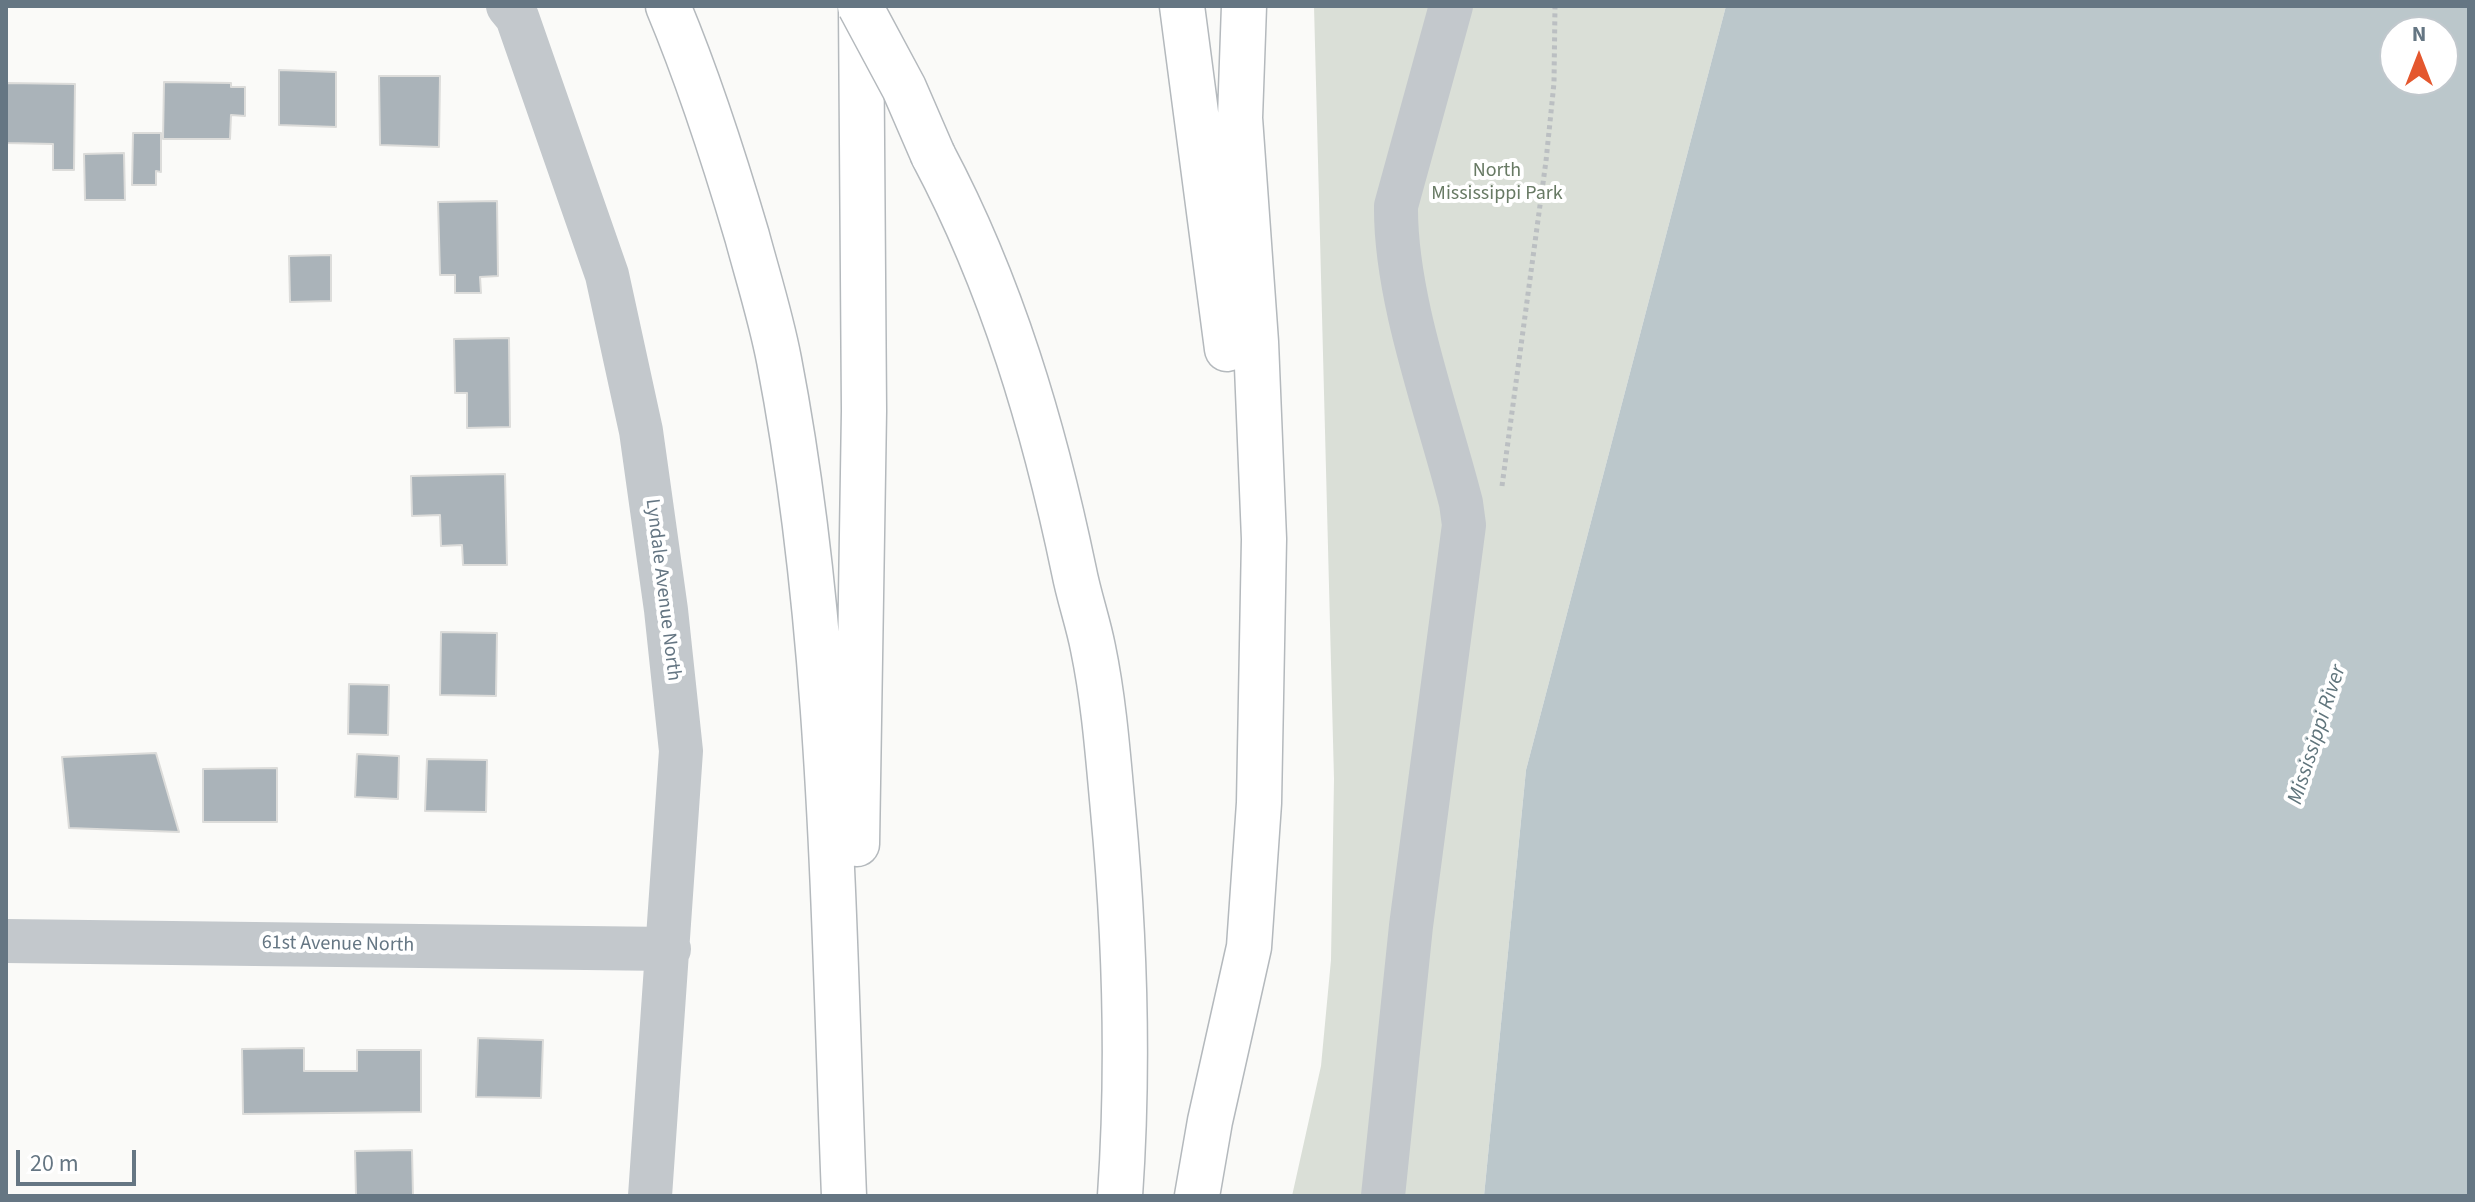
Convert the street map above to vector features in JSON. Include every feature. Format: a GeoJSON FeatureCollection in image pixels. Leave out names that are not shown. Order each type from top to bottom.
{"type":"FeatureCollection","features":[{"type":"Feature","properties":{"kind":"highway"},"geometry":{"type":"LineString","coordinates":[[668,6],[686,48],[726,166],[764,295],[779,358],[803,509],[817,627],[827,783],[844,1196]]}},
{"type":"Feature","properties":{"kind":"highway"},"geometry":{"type":"LineString","coordinates":[[860,6],[904,88],[985,264],[1048,457],[1093,647],[1109,770],[1122,932],[1125,1036],[1120,1196]]}},
{"type":"Feature","properties":{"kind":"highway"},"geometry":{"type":"LineString","coordinates":[[851,1196],[864,411],[860,6]]}},
{"type":"Feature","properties":{"kind":"highway"},"geometry":{"type":"LineString","coordinates":[[1182,6],[1235,415],[1245,573],[1243,740],[1216,1099]]}},
{"type":"Feature","properties":{"kind":"highway"},"geometry":{"type":"LineString","coordinates":[[1197,1196],[1249,947],[1259,803],[1264,539],[1256,342],[1240,118],[1244,6]]}},
{"type":"Feature","properties":{"kind":"street","name":"Lyndale Avenue North"},"geometry":{"type":"LineString","coordinates":[[508,6],[517,17],[607,275],[641,431],[666,610],[681,751],[650,1196]]}},
{"type":"Feature","properties":{"kind":"street"},"geometry":{"type":"LineString","coordinates":[[1383,1196],[1411,926],[1464,525],[1461,503],[1415,334],[1396,235],[1396,206],[1451,6]]}},
{"type":"Feature","properties":{"kind":"street","name":"61st Avenue North"},"geometry":{"type":"LineString","coordinates":[[6,941],[669,949]]}},
{"type":"Feature","properties":{"kind":"green space","name":"North Mississippi Park"},"geometry":{"type":"Polygon","coordinates":[[[1314,6],[1726,6],[1526,770],[1484,1196],[1292,1196],[1321,1066],[1331,960],[1334,779],[1314,6]]]}},
{"type":"Feature","properties":{"kind":"water","name":"Mississippi River"},"geometry":{"type":"Polygon","coordinates":[[[1726,6],[2469,6],[2469,1196],[1484,1196],[1526,770],[1726,6]]]}},
{"type":"Feature","properties":{"kind":"building"},"geometry":{"type":"Polygon","coordinates":[[[279,70],[336,72],[336,127],[279,125],[279,70]]]}},
{"type":"Feature","properties":{"kind":"building"},"geometry":{"type":"Polygon","coordinates":[[[379,76],[440,76],[439,147],[380,145],[379,76]]]}},
{"type":"Feature","properties":{"kind":"building"},"geometry":{"type":"Polygon","coordinates":[[[164,82],[231,83],[231,87],[245,87],[245,116],[231,115],[230,139],[163,139],[164,82]]]}},
{"type":"Feature","properties":{"kind":"building"},"geometry":{"type":"Polygon","coordinates":[[[7,83],[75,84],[74,170],[53,170],[53,144],[6,143],[7,83]]]}},
{"type":"Feature","properties":{"kind":"building"},"geometry":{"type":"Polygon","coordinates":[[[133,133],[161,133],[161,172],[156,171],[156,185],[132,185],[133,133]]]}},
{"type":"Feature","properties":{"kind":"building"},"geometry":{"type":"Polygon","coordinates":[[[124,153],[125,200],[85,200],[84,154],[124,153]]]}},
{"type":"Feature","properties":{"kind":"building"},"geometry":{"type":"Polygon","coordinates":[[[497,201],[498,276],[480,277],[481,293],[455,293],[455,275],[440,275],[438,202],[497,201]]]}},
{"type":"Feature","properties":{"kind":"building"},"geometry":{"type":"Polygon","coordinates":[[[331,255],[331,301],[290,302],[289,256],[331,255]]]}},
{"type":"Feature","properties":{"kind":"building"},"geometry":{"type":"Polygon","coordinates":[[[509,338],[510,427],[467,428],[467,393],[455,393],[454,339],[509,338]]]}},
{"type":"Feature","properties":{"kind":"building"},"geometry":{"type":"Polygon","coordinates":[[[505,474],[507,565],[463,565],[462,545],[441,546],[440,515],[412,516],[411,476],[505,474]]]}},
{"type":"Feature","properties":{"kind":"building"},"geometry":{"type":"Polygon","coordinates":[[[441,632],[497,633],[496,696],[440,695],[441,632]]]}},
{"type":"Feature","properties":{"kind":"building"},"geometry":{"type":"Polygon","coordinates":[[[349,684],[389,685],[388,735],[348,734],[349,684]]]}},
{"type":"Feature","properties":{"kind":"building"},"geometry":{"type":"Polygon","coordinates":[[[156,753],[179,832],[69,828],[62,757],[156,753]]]}},
{"type":"Feature","properties":{"kind":"building"},"geometry":{"type":"Polygon","coordinates":[[[357,754],[399,756],[398,799],[355,797],[357,754]]]}},
{"type":"Feature","properties":{"kind":"building"},"geometry":{"type":"Polygon","coordinates":[[[427,759],[487,760],[486,812],[425,811],[427,759]]]}},
{"type":"Feature","properties":{"kind":"building"},"geometry":{"type":"Polygon","coordinates":[[[277,768],[277,822],[203,822],[203,769],[277,768]]]}},
{"type":"Feature","properties":{"kind":"building"},"geometry":{"type":"Polygon","coordinates":[[[478,1038],[543,1040],[541,1098],[476,1097],[478,1038]]]}},
{"type":"Feature","properties":{"kind":"building"},"geometry":{"type":"Polygon","coordinates":[[[304,1048],[304,1071],[357,1071],[357,1050],[421,1050],[421,1112],[243,1114],[242,1049],[304,1048]]]}},
{"type":"Feature","properties":{"kind":"building"},"geometry":{"type":"Polygon","coordinates":[[[412,1150],[413,1196],[356,1196],[355,1151],[412,1150]]]}}]}
